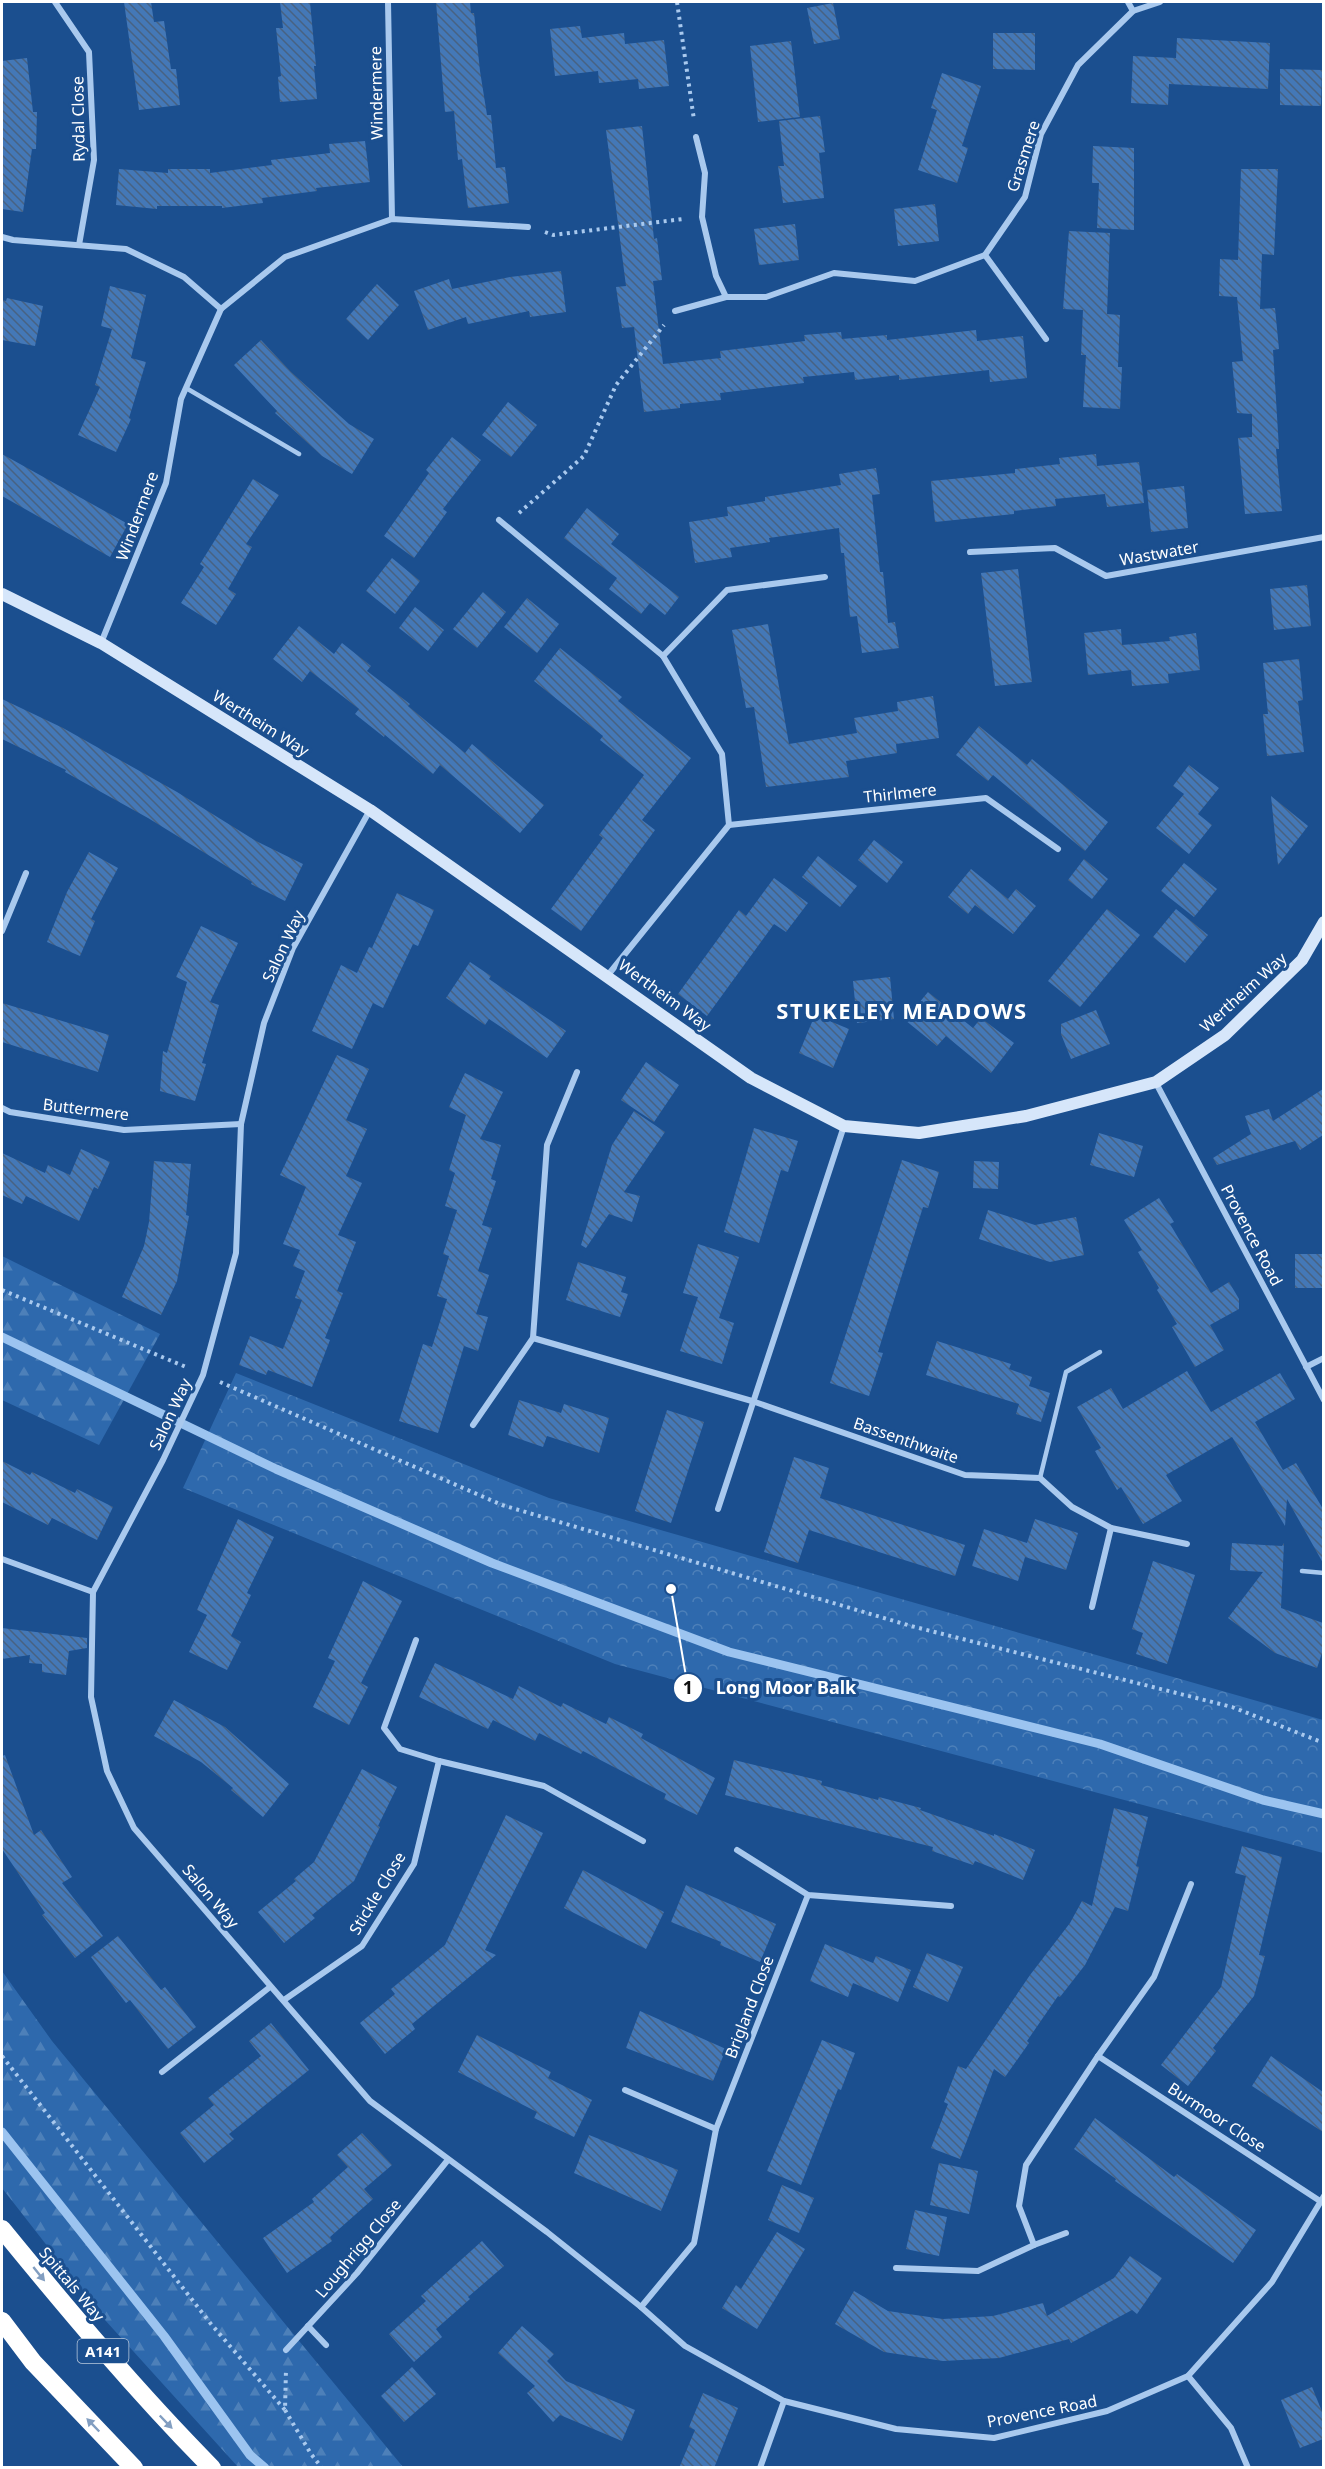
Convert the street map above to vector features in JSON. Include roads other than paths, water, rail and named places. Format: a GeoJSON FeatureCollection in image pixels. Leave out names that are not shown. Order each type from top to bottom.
{"type":"FeatureCollection","features":[{"type":"Feature","properties":{"kind":"highway","name":"Spittals Way"},"geometry":{"type":"LineString","coordinates":[[2,2229],[79,2324],[155,2410],[212,2468]]}},
{"type":"Feature","properties":{"kind":"highway"},"geometry":{"type":"LineString","coordinates":[[2,2321],[33,2362],[134,2468]]}},
{"type":"Feature","properties":{"kind":"street","name":"Rydal Close"},"geometry":{"type":"LineString","coordinates":[[55,2],[89,52],[94,160],[79,245]]}},
{"type":"Feature","properties":{"kind":"street","name":"Windermere"},"geometry":{"type":"LineString","coordinates":[[388,2],[392,219]]}},
{"type":"Feature","properties":{"kind":"street"},"geometry":{"type":"LineString","coordinates":[[1128,2],[1133,11]]}},
{"type":"Feature","properties":{"kind":"street","name":"Grasmere"},"geometry":{"type":"LineString","coordinates":[[985,255],[1025,197],[1041,134],[1078,65],[1133,11],[1160,2]]}},
{"type":"Feature","properties":{"kind":"street"},"geometry":{"type":"LineString","coordinates":[[696,137],[705,173],[702,217],[717,276],[726,297]]}},
{"type":"Feature","properties":{"kind":"street","name":"Windermere"},"geometry":{"type":"LineString","coordinates":[[101,643],[166,483],[181,399],[221,309],[285,257],[392,219],[528,226]]}},
{"type":"Feature","properties":{"kind":"street"},"geometry":{"type":"LineString","coordinates":[[2,237],[13,240],[126,249],[184,277],[221,309]]}},
{"type":"Feature","properties":{"kind":"street"},"geometry":{"type":"LineString","coordinates":[[675,311],[726,297],[766,297],[834,273],[915,281],[985,255],[1046,339]]}},
{"type":"Feature","properties":{"kind":"street"},"geometry":{"type":"LineString","coordinates":[[499,520],[663,656],[722,754],[729,825],[608,975]]}},
{"type":"Feature","properties":{"kind":"street","name":"Wastwater"},"geometry":{"type":"LineString","coordinates":[[970,552],[1055,548],[1106,576],[1323,537]]}},
{"type":"Feature","properties":{"kind":"street"},"geometry":{"type":"LineString","coordinates":[[663,656],[727,590],[825,577]]}},
{"type":"Feature","properties":{"kind":"street","name":"Wertheim Way"},"geometry":{"type":"LineString","coordinates":[[2,594],[101,643],[370,810],[608,975],[751,1078],[844,1126],[919,1133],[1026,1116],[1156,1082],[1225,1035],[1302,960],[1323,922]]}},
{"type":"Feature","properties":{"kind":"street","name":"Thirlmere"},"geometry":{"type":"LineString","coordinates":[[729,825],[986,798],[1058,849]]}},
{"type":"Feature","properties":{"kind":"street","name":"Salon Way"},"geometry":{"type":"LineString","coordinates":[[370,810],[293,948],[264,1023],[241,1124],[236,1253],[198,1389],[93,1592],[91,1697],[107,1771],[134,1828],[370,2101],[447,2161],[547,2232]]}},
{"type":"Feature","properties":{"kind":"street"},"geometry":{"type":"LineString","coordinates":[[2,930],[26,873]]}},
{"type":"Feature","properties":{"kind":"street"},"geometry":{"type":"LineString","coordinates":[[473,1425],[533,1338],[547,1145],[577,1072]]}},
{"type":"Feature","properties":{"kind":"street","name":"Provence Road"},"geometry":{"type":"LineString","coordinates":[[1156,1082],[1323,1400]]}},
{"type":"Feature","properties":{"kind":"street","name":"Buttermere"},"geometry":{"type":"LineString","coordinates":[[2,1108],[10,1112],[124,1130],[241,1124]]}},
{"type":"Feature","properties":{"kind":"street"},"geometry":{"type":"LineString","coordinates":[[718,1509],[844,1126]]}},
{"type":"Feature","properties":{"kind":"street","name":"Bassenthwaite"},"geometry":{"type":"LineString","coordinates":[[533,1338],[752,1401],[965,1475],[1040,1478]]}},
{"type":"Feature","properties":{"kind":"street"},"geometry":{"type":"LineString","coordinates":[[1306,1366],[1323,1358]]}},
{"type":"Feature","properties":{"kind":"street"},"geometry":{"type":"LineString","coordinates":[[1040,1478],[1072,1507],[1111,1528],[1187,1544]]}},
{"type":"Feature","properties":{"kind":"street"},"geometry":{"type":"LineString","coordinates":[[1092,1607],[1111,1528]]}},
{"type":"Feature","properties":{"kind":"street"},"geometry":{"type":"LineString","coordinates":[[2,1559],[93,1592]]}},
{"type":"Feature","properties":{"kind":"street"},"geometry":{"type":"LineString","coordinates":[[416,1640],[384,1728],[400,1749],[439,1761],[544,1786],[643,1841]]}},
{"type":"Feature","properties":{"kind":"street","name":"Stickle Close"},"geometry":{"type":"LineString","coordinates":[[284,2000],[362,1946],[414,1864],[439,1761]]}},
{"type":"Feature","properties":{"kind":"street"},"geometry":{"type":"LineString","coordinates":[[737,1850],[808,1895],[951,1906]]}},
{"type":"Feature","properties":{"kind":"street"},"geometry":{"type":"LineString","coordinates":[[1034,2245],[1018,2206],[1026,2165],[1098,2056],[1154,1977],[1191,1884]]}},
{"type":"Feature","properties":{"kind":"street","name":"Brigland Close"},"geometry":{"type":"LineString","coordinates":[[641,2307],[694,2243],[716,2128],[808,1895]]}},
{"type":"Feature","properties":{"kind":"street"},"geometry":{"type":"LineString","coordinates":[[162,2072],[270,1987]]}},
{"type":"Feature","properties":{"kind":"street","name":"Burmoor Close"},"geometry":{"type":"LineString","coordinates":[[1098,2056],[1322,2199]]}},
{"type":"Feature","properties":{"kind":"street"},"geometry":{"type":"LineString","coordinates":[[625,2090],[716,2128]]}},
{"type":"Feature","properties":{"kind":"street","name":"Loughrigg Close"},"geometry":{"type":"LineString","coordinates":[[286,2350],[357,2273],[447,2161]]}},
{"type":"Feature","properties":{"kind":"street","name":"Provence Road"},"geometry":{"type":"LineString","coordinates":[[547,2232],[641,2307],[685,2346],[784,2401],[896,2429],[994,2438],[1107,2411],[1188,2376],[1272,2282],[1322,2199]]}},
{"type":"Feature","properties":{"kind":"street"},"geometry":{"type":"LineString","coordinates":[[896,2268],[978,2271],[1066,2233]]}},
{"type":"Feature","properties":{"kind":"street"},"geometry":{"type":"LineString","coordinates":[[308,2326],[326,2345]]}},
{"type":"Feature","properties":{"kind":"street"},"geometry":{"type":"LineString","coordinates":[[1188,2376],[1231,2428],[1248,2468]]}},
{"type":"Feature","properties":{"kind":"street"},"geometry":{"type":"LineString","coordinates":[[760,2468],[784,2401]]}},
{"type":"Feature","properties":{"kind":"lane"},"geometry":{"type":"LineString","coordinates":[[186,388],[299,454]]}},
{"type":"Feature","properties":{"kind":"lane"},"geometry":{"type":"LineString","coordinates":[[1040,1478],[1066,1372],[1100,1352]]}},
{"type":"Feature","properties":{"kind":"lane"},"geometry":{"type":"LineString","coordinates":[[1302,1570],[1323,1573]]}},
{"type":"Feature","properties":{"kind":"waterway"},"geometry":{"type":"LineString","coordinates":[[2,1337],[276,1469],[492,1563],[729,1652],[1100,1744],[1263,1800],[1324,1814]]}},
{"type":"Feature","properties":{"kind":"waterway"},"geometry":{"type":"LineString","coordinates":[[2,2132],[164,2336],[250,2455],[265,2468]]}},
{"type":"Feature","properties":{"kind":"place","name":"Long Moor Balk"},"geometry":{"type":"Point","coordinates":[671,1589]}},
{"type":"Feature","properties":{"kind":"district","name":"STUKELEY MEADOWS"},"geometry":{"type":"Point","coordinates":[902,1010]}}]}
